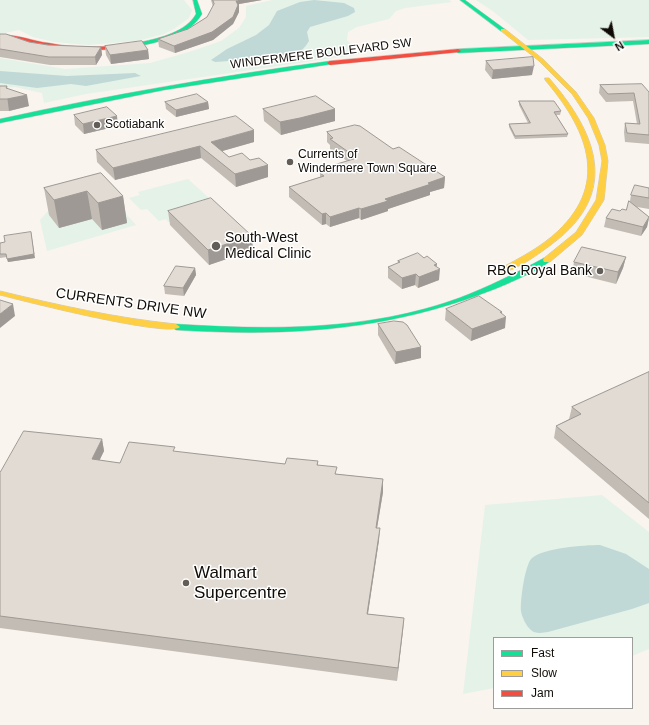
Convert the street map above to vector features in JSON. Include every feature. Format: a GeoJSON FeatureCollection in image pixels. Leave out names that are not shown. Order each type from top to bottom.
{"type":"FeatureCollection","features":[{"type":"Feature","properties":{"kind":"street"},"geometry":{"type":"LineString","coordinates":[[0,37],[17,35],[39,43],[74,48],[107,48],[140,43],[173,34],[194,21],[199,10],[195,0]]}},
{"type":"Feature","properties":{"kind":"street"},"geometry":{"type":"LineString","coordinates":[[462,0],[503,29],[523,51],[535,68],[558,90],[580,120],[587,134],[591,150],[592,166],[590,183],[585,201],[574,218],[547,244],[522,261],[492,277]]}},
{"type":"Feature","properties":{"kind":"street"},"geometry":{"type":"LineString","coordinates":[[490,21],[492,30],[523,51]]}},
{"type":"Feature","properties":{"kind":"street","name":"WINDERMERE BOULEVARD SW"},"geometry":{"type":"LineString","coordinates":[[0,121],[93,100],[227,78],[388,57],[523,51],[649,43]]}},
{"type":"Feature","properties":{"kind":"street","name":"WINDERMERE BOULEVARD SW"},"geometry":{"type":"LineString","coordinates":[[0,128],[75,111],[176,92],[306,75],[426,63],[523,51],[649,50]]}},
{"type":"Feature","properties":{"kind":"street","name":"CURRENTS DRIVE NW"},"geometry":{"type":"LineString","coordinates":[[0,293],[46,306],[158,324],[209,329],[261,331],[342,327],[411,314],[460,301],[498,286],[545,262],[568,245],[585,227],[596,209],[604,190],[606,171],[604,152],[599,134],[591,116],[581,100],[569,86],[523,51]]}},
{"type":"Feature","properties":{"kind":"shaded area"},"geometry":{"type":"Polygon","coordinates":[[[0,0],[184,0],[192,10],[189,18],[164,34],[137,41],[88,45],[54,42],[33,37],[19,30],[0,34],[0,0]]]}},
{"type":"Feature","properties":{"kind":"shaded area"},"geometry":{"type":"Polygon","coordinates":[[[272,0],[449,0],[452,2],[405,8],[396,11],[389,19],[357,27],[348,32],[347,40],[360,54],[86,94],[44,103],[42,93],[15,87],[0,88],[0,58],[65,69],[150,63],[221,41],[239,28],[246,17],[246,6],[272,0]]]}},
{"type":"Feature","properties":{"kind":"shaded area"},"geometry":{"type":"Polygon","coordinates":[[[476,0],[649,0],[649,37],[528,40],[494,12],[476,0]]]}},
{"type":"Feature","properties":{"kind":"shaded area"},"geometry":{"type":"Polygon","coordinates":[[[188,179],[219,207],[168,222],[166,219],[159,221],[147,209],[141,210],[129,198],[140,195],[138,192],[188,179]]]}},
{"type":"Feature","properties":{"kind":"shaded area"},"geometry":{"type":"Polygon","coordinates":[[[99,197],[111,197],[136,225],[47,251],[40,220],[48,211],[99,197]]]}},
{"type":"Feature","properties":{"kind":"shaded area"},"geometry":{"type":"Polygon","coordinates":[[[602,495],[649,532],[649,649],[633,656],[633,637],[493,637],[493,688],[463,694],[485,505],[602,495]]]}},
{"type":"Feature","properties":{"kind":"water"},"geometry":{"type":"Polygon","coordinates":[[[314,0],[344,3],[354,8],[355,12],[348,16],[310,27],[307,32],[309,41],[303,49],[297,52],[247,60],[215,62],[211,60],[227,49],[256,35],[269,25],[277,11],[300,2],[314,0]]]}},
{"type":"Feature","properties":{"kind":"water"},"geometry":{"type":"Polygon","coordinates":[[[0,71],[67,76],[135,73],[141,76],[86,86],[71,84],[37,88],[0,83],[0,71]]]}},
{"type":"Feature","properties":{"kind":"water"},"geometry":{"type":"Polygon","coordinates":[[[600,545],[626,554],[649,569],[649,603],[548,632],[537,633],[531,630],[523,619],[521,606],[525,575],[529,562],[532,558],[555,549],[575,546],[600,545]]]}},
{"type":"Feature","properties":{"kind":"building"},"geometry":{"type":"Polygon","coordinates":[[[213,0],[238,0],[239,1],[236,1],[238,5],[233,17],[212,32],[174,46],[158,39],[188,29],[207,17],[214,4],[213,0]]]}},
{"type":"Feature","properties":{"kind":"building"},"geometry":{"type":"Polygon","coordinates":[[[0,34],[6,34],[29,42],[48,45],[101,47],[95,57],[49,57],[0,49],[0,34]]]}},
{"type":"Feature","properties":{"kind":"building"},"geometry":{"type":"Polygon","coordinates":[[[142,41],[148,50],[110,55],[105,46],[142,41]]]}},
{"type":"Feature","properties":{"kind":"building"},"geometry":{"type":"Polygon","coordinates":[[[533,57],[534,66],[493,70],[486,61],[533,57]]]}},
{"type":"Feature","properties":{"kind":"building"},"geometry":{"type":"Polygon","coordinates":[[[642,84],[649,92],[649,135],[627,133],[625,123],[640,124],[634,93],[608,94],[600,85],[642,84]]]}},
{"type":"Feature","properties":{"kind":"building"},"geometry":{"type":"Polygon","coordinates":[[[0,86],[7,86],[6,88],[27,95],[0,99],[0,86]]]}},
{"type":"Feature","properties":{"kind":"building"},"geometry":{"type":"Polygon","coordinates":[[[197,94],[208,102],[176,110],[165,102],[197,94]]]}},
{"type":"Feature","properties":{"kind":"building"},"geometry":{"type":"Polygon","coordinates":[[[316,96],[335,109],[280,122],[263,109],[316,96]]]}},
{"type":"Feature","properties":{"kind":"building"},"geometry":{"type":"Polygon","coordinates":[[[519,101],[554,101],[561,111],[554,112],[568,134],[515,136],[509,124],[530,123],[519,101]]]}},
{"type":"Feature","properties":{"kind":"building"},"geometry":{"type":"Polygon","coordinates":[[[107,107],[117,116],[83,124],[74,115],[107,107]]]}},
{"type":"Feature","properties":{"kind":"building"},"geometry":{"type":"Polygon","coordinates":[[[236,116],[254,130],[211,142],[229,157],[242,153],[250,160],[259,158],[268,165],[235,174],[200,146],[113,168],[96,150],[236,116]]]}},
{"type":"Feature","properties":{"kind":"building"},"geometry":{"type":"Polygon","coordinates":[[[355,125],[360,126],[393,149],[399,147],[445,177],[428,183],[431,184],[385,199],[388,201],[330,217],[326,213],[322,214],[289,187],[324,176],[320,173],[334,169],[330,166],[357,158],[330,139],[333,138],[327,132],[355,125]]]}},
{"type":"Feature","properties":{"kind":"building"},"geometry":{"type":"Polygon","coordinates":[[[101,173],[123,196],[98,203],[87,191],[54,200],[44,188],[101,173]]]}},
{"type":"Feature","properties":{"kind":"building"},"geometry":{"type":"Polygon","coordinates":[[[635,185],[649,188],[649,198],[631,195],[635,185]]]}},
{"type":"Feature","properties":{"kind":"building"},"geometry":{"type":"Polygon","coordinates":[[[211,198],[252,236],[208,250],[168,211],[211,198]]]}},
{"type":"Feature","properties":{"kind":"building"},"geometry":{"type":"Polygon","coordinates":[[[629,201],[649,217],[643,227],[606,218],[612,209],[620,211],[622,209],[626,210],[629,201]]]}},
{"type":"Feature","properties":{"kind":"building"},"geometry":{"type":"Polygon","coordinates":[[[31,232],[34,254],[7,259],[6,254],[0,254],[0,243],[5,242],[4,236],[31,232]]]}},
{"type":"Feature","properties":{"kind":"building"},"geometry":{"type":"Polygon","coordinates":[[[582,247],[626,257],[618,272],[574,262],[582,247]]]}},
{"type":"Feature","properties":{"kind":"building"},"geometry":{"type":"Polygon","coordinates":[[[418,253],[424,258],[427,256],[437,264],[434,265],[440,269],[419,277],[416,274],[402,278],[388,267],[400,262],[398,261],[418,253]]]}},
{"type":"Feature","properties":{"kind":"building"},"geometry":{"type":"Polygon","coordinates":[[[176,266],[195,268],[183,288],[164,286],[176,266]]]}},
{"type":"Feature","properties":{"kind":"building"},"geometry":{"type":"Polygon","coordinates":[[[479,296],[502,312],[500,312],[506,317],[472,329],[446,309],[479,296]]]}},
{"type":"Feature","properties":{"kind":"building"},"geometry":{"type":"Polygon","coordinates":[[[0,300],[13,304],[0,314],[0,300]]]}},
{"type":"Feature","properties":{"kind":"building"},"geometry":{"type":"Polygon","coordinates":[[[394,321],[403,322],[407,325],[421,347],[396,352],[378,324],[394,321]]]}},
{"type":"Feature","properties":{"kind":"building"},"geometry":{"type":"Polygon","coordinates":[[[649,372],[649,503],[556,426],[581,414],[572,407],[649,372]]]}},
{"type":"Feature","properties":{"kind":"building","name":"Walmart Supercentre"},"geometry":{"type":"Polygon","coordinates":[[[24,431],[102,439],[92,459],[120,463],[129,442],[175,447],[173,451],[285,464],[287,458],[318,461],[317,465],[337,467],[335,474],[383,479],[376,528],[380,528],[367,614],[404,618],[398,668],[0,616],[0,473],[24,431]]]}},
{"type":"Feature","properties":{"kind":"traffic: fast"},"geometry":{"type":"LineString","coordinates":[[126,46],[156,40],[188,27],[195,21],[199,14],[195,0]]}},
{"type":"Feature","properties":{"kind":"traffic: fast"},"geometry":{"type":"LineString","coordinates":[[462,0],[503,30]]}},
{"type":"Feature","properties":{"kind":"traffic: fast"},"geometry":{"type":"LineString","coordinates":[[458,51],[649,42]]}},
{"type":"Feature","properties":{"kind":"traffic: fast"},"geometry":{"type":"LineString","coordinates":[[0,121],[82,103],[164,88],[247,74],[330,63]]}},
{"type":"Feature","properties":{"kind":"traffic: fast"},"geometry":{"type":"LineString","coordinates":[[176,327],[224,330],[272,330],[320,328],[368,322],[414,313],[460,300],[504,282],[547,260]]}},
{"type":"Feature","properties":{"kind":"traffic: slow"},"geometry":{"type":"LineString","coordinates":[[503,30],[541,60],[574,93],[591,118],[602,145],[605,161],[600,200],[579,233],[547,260]]}},
{"type":"Feature","properties":{"kind":"traffic: slow"},"geometry":{"type":"LineString","coordinates":[[502,271],[536,252],[560,234],[581,208],[589,189],[592,169],[590,150],[583,131],[574,113],[547,79]]}},
{"type":"Feature","properties":{"kind":"traffic: slow"},"geometry":{"type":"LineString","coordinates":[[0,293],[109,318],[176,327]]}},
{"type":"Feature","properties":{"kind":"traffic: jam"},"geometry":{"type":"LineString","coordinates":[[0,37],[7,36],[42,44],[78,48],[107,48],[126,46]]}},
{"type":"Feature","properties":{"kind":"traffic: jam"},"geometry":{"type":"LineString","coordinates":[[330,63],[458,51]]}},
{"type":"Feature","properties":{"kind":"place","name":"Scotiabank"},"geometry":{"type":"Point","coordinates":[97,125]}},
{"type":"Feature","properties":{"kind":"place","name":"Currents of Windermere Town Square"},"geometry":{"type":"Point","coordinates":[290,162]}},
{"type":"Feature","properties":{"kind":"place","name":"South-West Medical Clinic"},"geometry":{"type":"Point","coordinates":[216,246]}},
{"type":"Feature","properties":{"kind":"place","name":"RBC Royal Bank"},"geometry":{"type":"Point","coordinates":[600,271]}},
{"type":"Feature","properties":{"kind":"place","name":"Walmart Supercentre"},"geometry":{"type":"Point","coordinates":[186,583]}}]}
